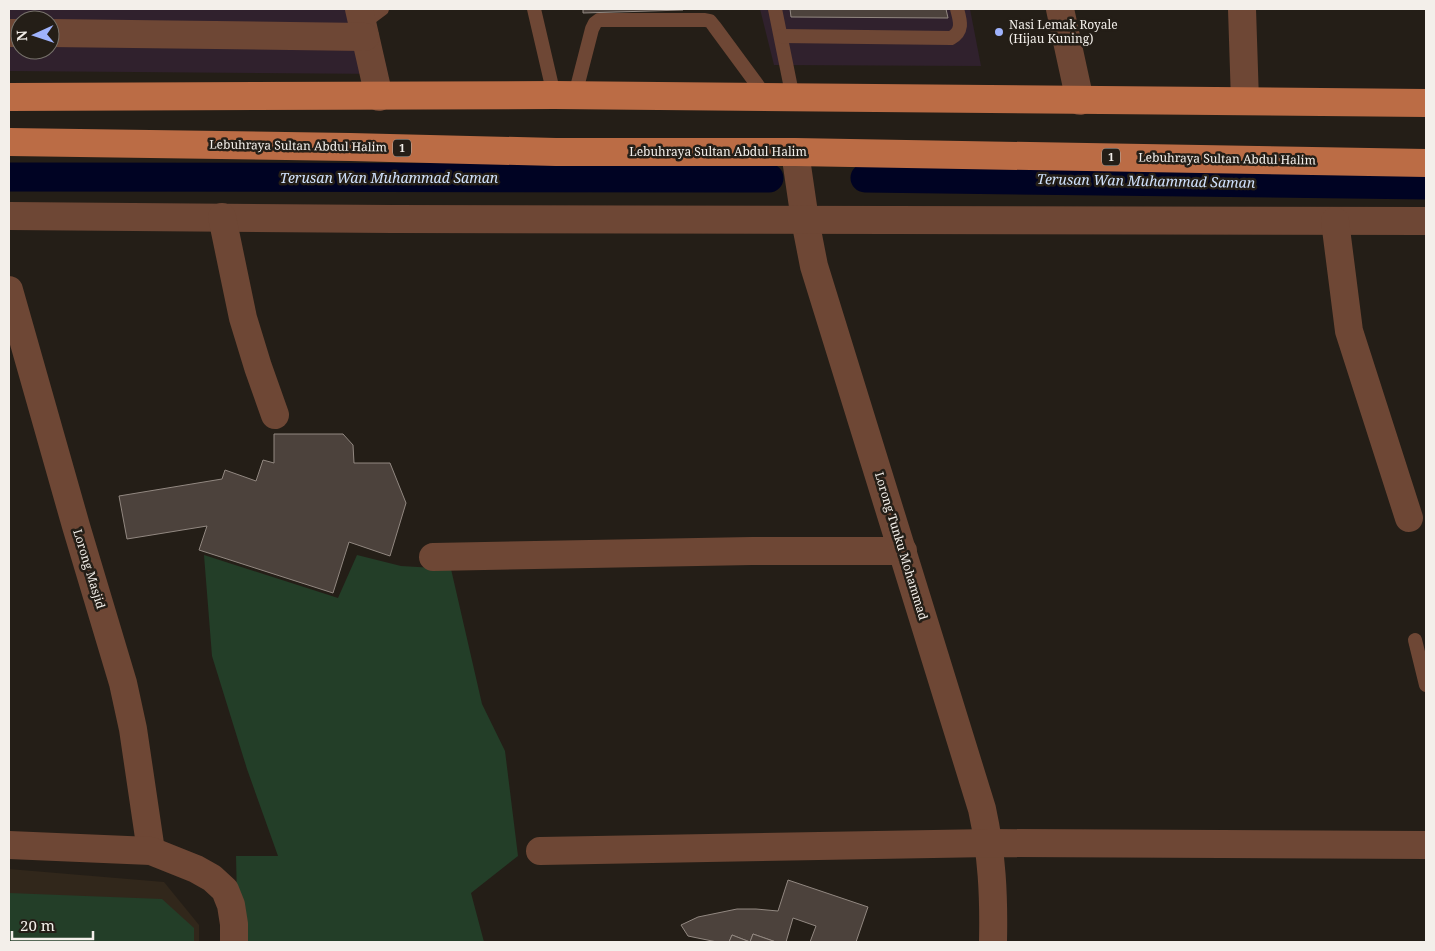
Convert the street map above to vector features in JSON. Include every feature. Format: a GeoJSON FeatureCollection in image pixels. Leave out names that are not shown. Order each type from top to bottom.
{"type":"FeatureCollection","features":[{"type":"Feature","properties":{"kind":"main road"},"geometry":{"type":"LineString","coordinates":[[9,97],[565,95],[1080,101],[1426,102]]}},
{"type":"Feature","properties":{"kind":"main road","name":"Lebuhraya Sultan Abdul Halim"},"geometry":{"type":"LineString","coordinates":[[9,142],[556,152],[795,152],[1426,163]]}},
{"type":"Feature","properties":{"kind":"street"},"geometry":{"type":"LineString","coordinates":[[1060,9],[1080,101]]}},
{"type":"Feature","properties":{"kind":"street"},"geometry":{"type":"LineString","coordinates":[[1242,9],[1244,101]]}},
{"type":"Feature","properties":{"kind":"street"},"geometry":{"type":"LineString","coordinates":[[60,33],[367,20],[379,97]]}},
{"type":"Feature","properties":{"kind":"street","name":"Lorong Tunku Mohammad"},"geometry":{"type":"LineString","coordinates":[[795,152],[805,220],[817,274],[982,809],[990,843],[994,897],[992,942]]}},
{"type":"Feature","properties":{"kind":"street"},"geometry":{"type":"LineString","coordinates":[[9,216],[1426,221]]}},
{"type":"Feature","properties":{"kind":"street"},"geometry":{"type":"LineString","coordinates":[[222,217],[243,318],[275,415]]}},
{"type":"Feature","properties":{"kind":"street"},"geometry":{"type":"LineString","coordinates":[[1336,221],[1349,331],[1409,518]]}},
{"type":"Feature","properties":{"kind":"street","name":"Lorong Masjid"},"geometry":{"type":"LineString","coordinates":[[9,290],[123,683],[133,730],[151,851]]}},
{"type":"Feature","properties":{"kind":"street"},"geometry":{"type":"LineString","coordinates":[[433,558],[752,551],[903,551]]}},
{"type":"Feature","properties":{"kind":"street"},"geometry":{"type":"LineString","coordinates":[[540,851],[990,843],[1426,845]]}},
{"type":"Feature","properties":{"kind":"street"},"geometry":{"type":"LineString","coordinates":[[9,845],[151,851],[212,878],[225,890],[231,905],[234,942]]}},
{"type":"Feature","properties":{"kind":"lane"},"geometry":{"type":"LineString","coordinates":[[534,9],[565,95]]}},
{"type":"Feature","properties":{"kind":"lane"},"geometry":{"type":"LineString","coordinates":[[775,9],[781,36],[780,98]]}},
{"type":"Feature","properties":{"kind":"lane"},"geometry":{"type":"LineString","coordinates":[[781,36],[952,38],[960,30],[961,25],[957,9]]}},
{"type":"Feature","properties":{"kind":"lane"},"geometry":{"type":"LineString","coordinates":[[565,95],[592,29],[599,20],[705,20],[710,21],[780,98]]}},
{"type":"Feature","properties":{"kind":"lane"},"geometry":{"type":"LineString","coordinates":[[1415,640],[1426,685]]}},
{"type":"Feature","properties":{"kind":"shaded area"},"geometry":{"type":"Polygon","coordinates":[[[9,9],[372,9],[388,74],[9,71],[9,9]]]}},
{"type":"Feature","properties":{"kind":"shaded area"},"geometry":{"type":"Polygon","coordinates":[[[760,9],[970,9],[981,66],[774,65],[760,9]]]}},
{"type":"Feature","properties":{"kind":"shaded area"},"geometry":{"type":"Polygon","coordinates":[[[9,869],[164,882],[199,925],[199,942],[9,942],[9,869]]]}},
{"type":"Feature","properties":{"kind":"green space"},"geometry":{"type":"Polygon","coordinates":[[[204,555],[338,598],[357,555],[401,566],[451,569],[482,704],[505,751],[518,856],[471,893],[484,942],[238,942],[236,856],[278,856],[247,769],[212,656],[204,555]]]}},
{"type":"Feature","properties":{"kind":"green space"},"geometry":{"type":"Polygon","coordinates":[[[9,893],[162,899],[194,928],[194,942],[9,942],[9,893]]]}},
{"type":"Feature","properties":{"kind":"building"},"geometry":{"type":"Polygon","coordinates":[[[583,9],[683,9],[683,10],[583,13],[583,9]]]}},
{"type":"Feature","properties":{"kind":"building"},"geometry":{"type":"Polygon","coordinates":[[[790,9],[946,9],[948,18],[791,17],[790,9]]]}},
{"type":"Feature","properties":{"kind":"building"},"geometry":{"type":"Polygon","coordinates":[[[274,434],[343,434],[353,445],[354,463],[390,463],[406,503],[390,556],[349,542],[333,593],[199,550],[207,526],[127,539],[119,496],[222,479],[225,470],[256,481],[263,460],[274,463],[274,434]]]}},
{"type":"Feature","properties":{"kind":"building"},"geometry":{"type":"Polygon","coordinates":[[[788,880],[868,907],[856,942],[810,942],[816,926],[793,918],[786,942],[776,942],[753,934],[750,942],[732,935],[729,942],[717,942],[688,936],[681,925],[698,917],[737,909],[778,911],[788,880]]]}},
{"type":"Feature","properties":{"kind":"building"},"geometry":{"type":"Polygon","coordinates":[[[753,934],[776,942],[750,942],[753,934]]]}},
{"type":"Feature","properties":{"kind":"building"},"geometry":{"type":"Polygon","coordinates":[[[732,935],[750,942],[729,942],[732,935]]]}},
{"type":"Feature","properties":{"kind":"waterway","name":"Terusan Wan Muhammad Saman"},"geometry":{"type":"LineString","coordinates":[[9,177],[769,178]]}},
{"type":"Feature","properties":{"kind":"waterway","name":"Terusan Wan Muhammad Saman"},"geometry":{"type":"LineString","coordinates":[[865,178],[1426,185]]}},
{"type":"Feature","properties":{"kind":"place","name":"Nasi Lemak Royale (Hijau Kuning)"},"geometry":{"type":"Point","coordinates":[999,32]}}]}
